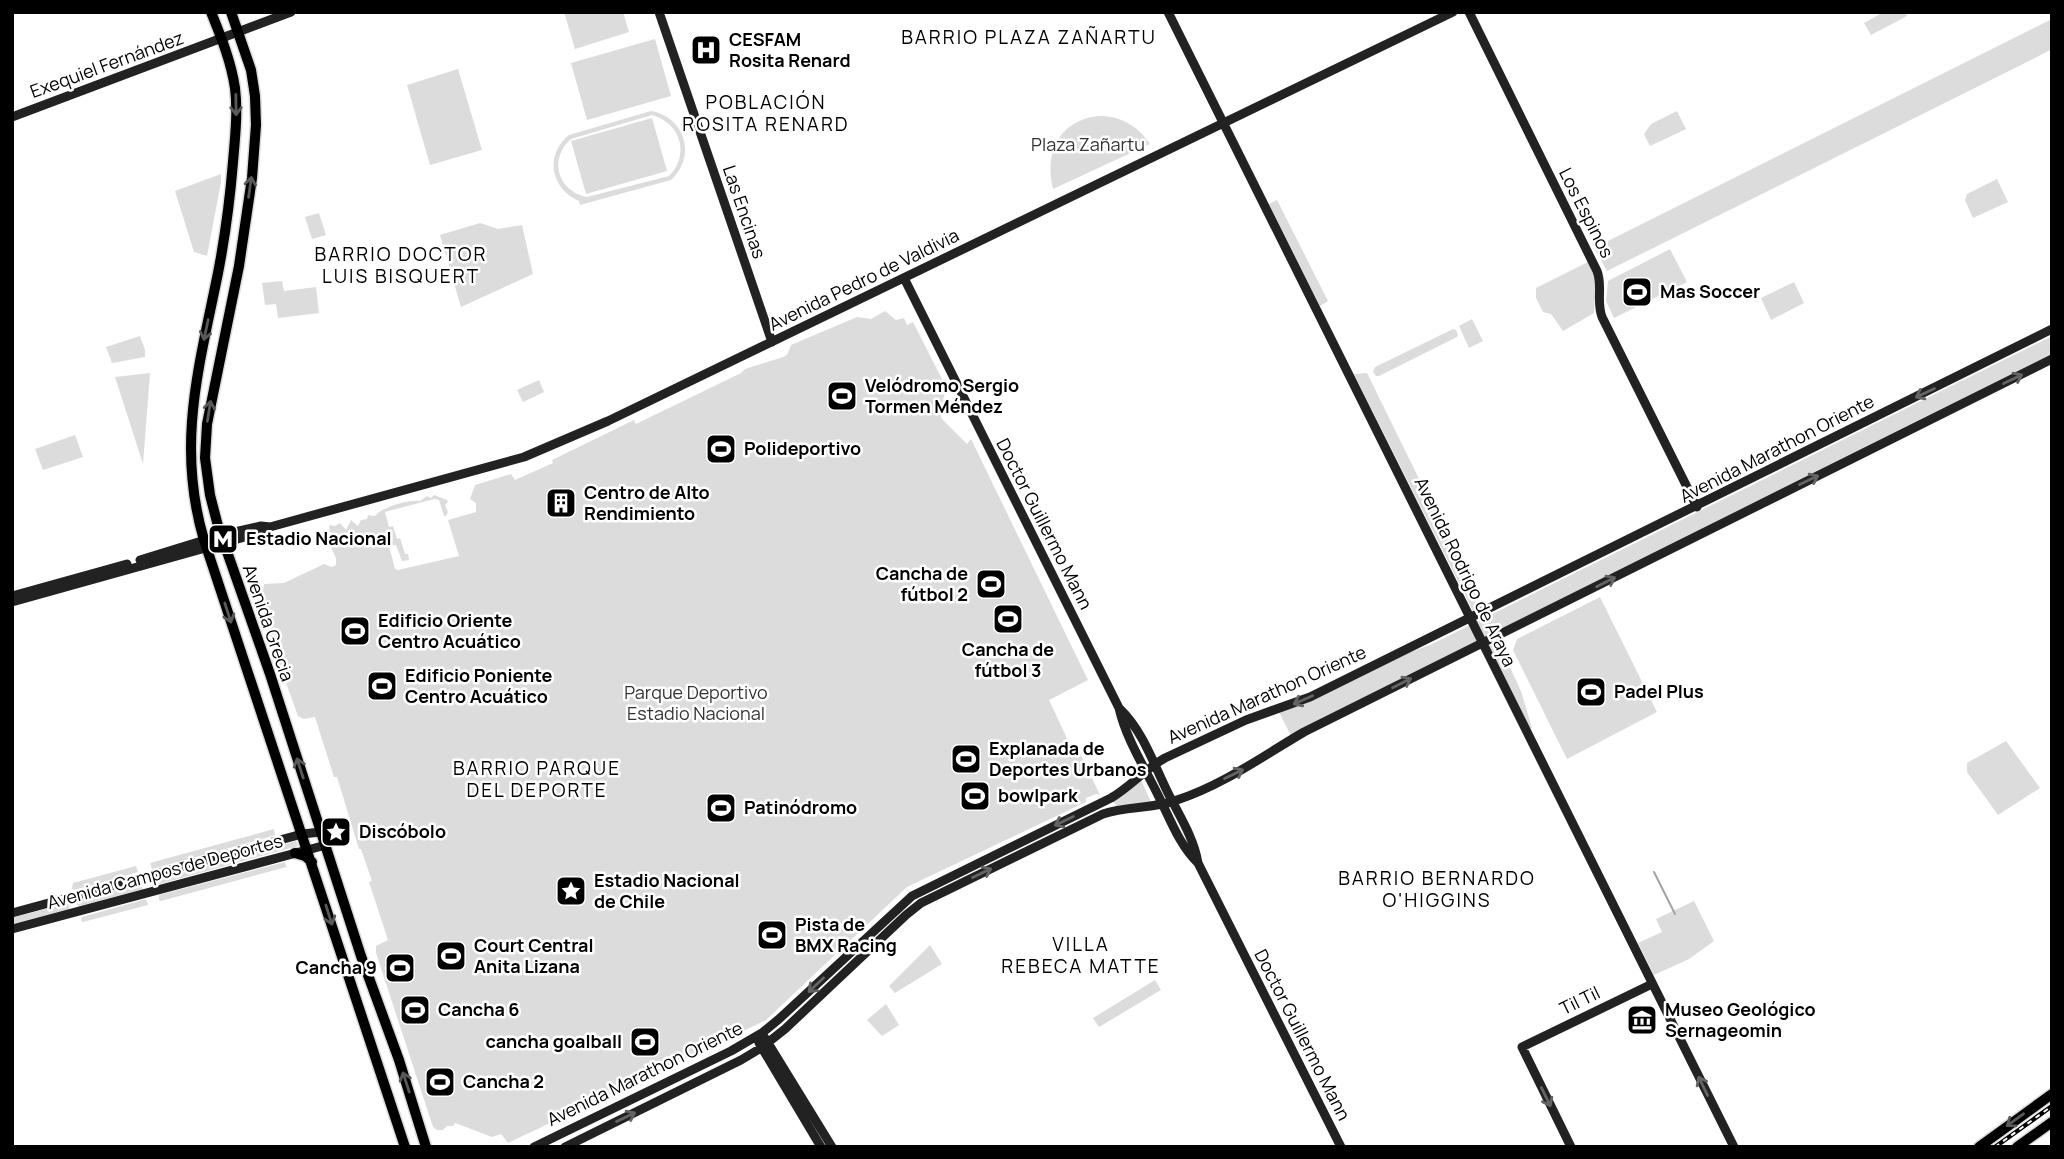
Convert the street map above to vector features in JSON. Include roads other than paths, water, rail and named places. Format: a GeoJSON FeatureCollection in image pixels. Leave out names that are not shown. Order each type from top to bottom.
{"type":"FeatureCollection","features":[{"type":"Feature","properties":{"kind":"main road","name":"Avenida Grecia"},"geometry":{"type":"LineString","coordinates":[[211,12],[229,59],[235,87],[236,125],[220,262],[198,368],[190,432],[191,480],[195,507],[405,1147]]}},
{"type":"Feature","properties":{"kind":"main road","name":"Avenida Grecia"},"geometry":{"type":"LineString","coordinates":[[231,12],[251,70],[256,125],[252,178],[239,266],[217,366],[206,434],[205,458],[209,495],[426,1147]]}},
{"type":"Feature","properties":{"kind":"main road","name":"Exequiel Fernández"},"geometry":{"type":"LineString","coordinates":[[12,117],[291,12]]}},
{"type":"Feature","properties":{"kind":"main road","name":"Las Encinas"},"geometry":{"type":"LineString","coordinates":[[659,12],[772,342]]}},
{"type":"Feature","properties":{"kind":"main road","name":"Avenida Rodrigo de Araya"},"geometry":{"type":"LineString","coordinates":[[1168,12],[1734,1147]]}},
{"type":"Feature","properties":{"kind":"main road","name":"Avenida Pedro de Valdivia"},"geometry":{"type":"LineString","coordinates":[[12,602],[261,526],[270,527],[540,452],[1453,12]]}},
{"type":"Feature","properties":{"kind":"main road","name":"Los Espinos"},"geometry":{"type":"LineString","coordinates":[[1469,12],[1597,271],[1600,281],[1598,303],[1602,317],[1697,507]]}},
{"type":"Feature","properties":{"kind":"main road","name":"Doctor Guillermo Mann"},"geometry":{"type":"LineString","coordinates":[[904,278],[1119,708],[1126,732],[1146,771],[1194,847],[1198,863],[1341,1147]]}},
{"type":"Feature","properties":{"kind":"main road","name":"Avenida Marathon Oriente"},"geometry":{"type":"LineString","coordinates":[[534,1147],[699,1067],[758,1035],[779,1019],[912,896],[1111,799],[1154,764],[1231,726],[1310,697],[2052,329]]}},
{"type":"Feature","properties":{"kind":"main road","name":"Avenida Marathon Oriente"},"geometry":{"type":"LineString","coordinates":[[565,1147],[764,1046],[921,903],[1103,814],[1167,803],[1251,765],[1304,732],[2052,359]]}},
{"type":"Feature","properties":{"kind":"main road","name":"Avenida Pedro de Valdivia"},"geometry":{"type":"LineString","coordinates":[[12,596],[205,544]]}},
{"type":"Feature","properties":{"kind":"main road","name":"Doctor Guillermo Mann"},"geometry":{"type":"LineString","coordinates":[[1119,708],[1132,724],[1154,764],[1164,785],[1171,820],[1186,849],[1198,863]]}},
{"type":"Feature","properties":{"kind":"main road"},"geometry":{"type":"LineString","coordinates":[[1146,771],[1164,785]]}},
{"type":"Feature","properties":{"kind":"main road"},"geometry":{"type":"LineString","coordinates":[[1143,807],[1158,811],[1171,820]]}},
{"type":"Feature","properties":{"kind":"main road","name":"Avenida Campos de Deportes"},"geometry":{"type":"LineString","coordinates":[[12,913],[302,834],[321,832]]}},
{"type":"Feature","properties":{"kind":"main road","name":"Avenida Campos de Deportes"},"geometry":{"type":"LineString","coordinates":[[12,929],[326,845]]}},
{"type":"Feature","properties":{"kind":"main road"},"geometry":{"type":"LineString","coordinates":[[295,853],[312,862]]}},
{"type":"Feature","properties":{"kind":"main road"},"geometry":{"type":"LineString","coordinates":[[857,946],[865,954]]}},
{"type":"Feature","properties":{"kind":"main road","name":"Til Til"},"geometry":{"type":"LineString","coordinates":[[1571,1147],[1522,1048],[1652,984]]}},
{"type":"Feature","properties":{"kind":"main road"},"geometry":{"type":"LineString","coordinates":[[785,1029],[777,1045],[776,1064],[821,1147]]}},
{"type":"Feature","properties":{"kind":"main road"},"geometry":{"type":"LineString","coordinates":[[758,1035],[832,1147]]}},
{"type":"Feature","properties":{"kind":"main road"},"geometry":{"type":"LineString","coordinates":[[741,1060],[758,1058],[776,1064]]}},
{"type":"Feature","properties":{"kind":"main road"},"geometry":{"type":"LineString","coordinates":[[699,1067],[705,1078]]}},
{"type":"Feature","properties":{"kind":"main road"},"geometry":{"type":"LineString","coordinates":[[1979,1147],[2052,1094]]}},
{"type":"Feature","properties":{"kind":"main road"},"geometry":{"type":"LineString","coordinates":[[2017,1147],[2052,1122]]}},
{"type":"Feature","properties":{"kind":"waterway"},"geometry":{"type":"LineString","coordinates":[[1654,872],[1675,914]]}},
{"type":"Feature","properties":{"kind":"railway"},"geometry":{"type":"LineString","coordinates":[[1995,1147],[2052,1106]]}},
{"type":"Feature","properties":{"kind":"place","name":"CESFAM Rosita Renard"},"geometry":{"type":"Point","coordinates":[706,50]}},
{"type":"Feature","properties":{"kind":"place","name":"Mas Soccer"},"geometry":{"type":"Point","coordinates":[1637,292]}},
{"type":"Feature","properties":{"kind":"place","name":"Velódromo Sergio Tormen Méndez"},"geometry":{"type":"Point","coordinates":[842,396]}},
{"type":"Feature","properties":{"kind":"place","name":"Polideportivo"},"geometry":{"type":"Point","coordinates":[721,449]}},
{"type":"Feature","properties":{"kind":"place","name":"Centro de Alto Rendimiento"},"geometry":{"type":"Point","coordinates":[561,503]}},
{"type":"Feature","properties":{"kind":"place","name":"Estadio Nacional"},"geometry":{"type":"Point","coordinates":[223,539]}},
{"type":"Feature","properties":{"kind":"place","name":"Cancha de fútbol 2"},"geometry":{"type":"Point","coordinates":[991,584]}},
{"type":"Feature","properties":{"kind":"place","name":"Cancha de fútbol 3"},"geometry":{"type":"Point","coordinates":[1008,619]}},
{"type":"Feature","properties":{"kind":"place","name":"Edificio Oriente Centro Acuático"},"geometry":{"type":"Point","coordinates":[355,631]}},
{"type":"Feature","properties":{"kind":"place","name":"Edificio Poniente Centro Acuático"},"geometry":{"type":"Point","coordinates":[382,686]}},
{"type":"Feature","properties":{"kind":"place","name":"Padel Plus"},"geometry":{"type":"Point","coordinates":[1591,692]}},
{"type":"Feature","properties":{"kind":"place","name":"Explanada de Deportes Urbanos"},"geometry":{"type":"Point","coordinates":[966,759]}},
{"type":"Feature","properties":{"kind":"place","name":"bowlpark"},"geometry":{"type":"Point","coordinates":[975,796]}},
{"type":"Feature","properties":{"kind":"place","name":"Patinódromo"},"geometry":{"type":"Point","coordinates":[721,808]}},
{"type":"Feature","properties":{"kind":"place","name":"Discóbolo"},"geometry":{"type":"Point","coordinates":[336,832]}},
{"type":"Feature","properties":{"kind":"place","name":"Estadio Nacional de Chile"},"geometry":{"type":"Point","coordinates":[571,891]}},
{"type":"Feature","properties":{"kind":"place","name":"Pista de BMX Racing"},"geometry":{"type":"Point","coordinates":[772,935]}},
{"type":"Feature","properties":{"kind":"place","name":"Court Central Anita Lizana"},"geometry":{"type":"Point","coordinates":[451,956]}},
{"type":"Feature","properties":{"kind":"place","name":"Cancha 9"},"geometry":{"type":"Point","coordinates":[400,968]}},
{"type":"Feature","properties":{"kind":"place","name":"Cancha 6"},"geometry":{"type":"Point","coordinates":[415,1010]}},
{"type":"Feature","properties":{"kind":"place","name":"Museo Geológico Sernageomin"},"geometry":{"type":"Point","coordinates":[1642,1020]}},
{"type":"Feature","properties":{"kind":"place","name":"cancha goalball"},"geometry":{"type":"Point","coordinates":[645,1042]}},
{"type":"Feature","properties":{"kind":"place","name":"Cancha 2"},"geometry":{"type":"Point","coordinates":[440,1082]}},
{"type":"Feature","properties":{"kind":"district","name":"BARRIO PLAZA ZAÑARTU"},"geometry":{"type":"Point","coordinates":[1029,37]}},
{"type":"Feature","properties":{"kind":"district","name":"POBLACIÓN ROSITA RENARD"},"geometry":{"type":"Point","coordinates":[766,113]}},
{"type":"Feature","properties":{"kind":"district","name":"BARRIO DOCTOR LUIS BISQUERT"},"geometry":{"type":"Point","coordinates":[401,265]}},
{"type":"Feature","properties":{"kind":"district","name":"BARRIO PARQUE DEL DEPORTE"},"geometry":{"type":"Point","coordinates":[537,779]}},
{"type":"Feature","properties":{"kind":"district","name":"BARRIO BERNARDO O'HIGGINS"},"geometry":{"type":"Point","coordinates":[1437,889]}},
{"type":"Feature","properties":{"kind":"district","name":"VILLA REBECA MATTE"},"geometry":{"type":"Point","coordinates":[1081,955]}},
{"type":"Feature","properties":{"kind":"park label","name":"Plaza Zañartu"},"geometry":{"type":"Point","coordinates":[1088,145]}},
{"type":"Feature","properties":{"kind":"park label","name":"Parque Deportivo Estadio Nacional"},"geometry":{"type":"Point","coordinates":[696,703]}}]}
